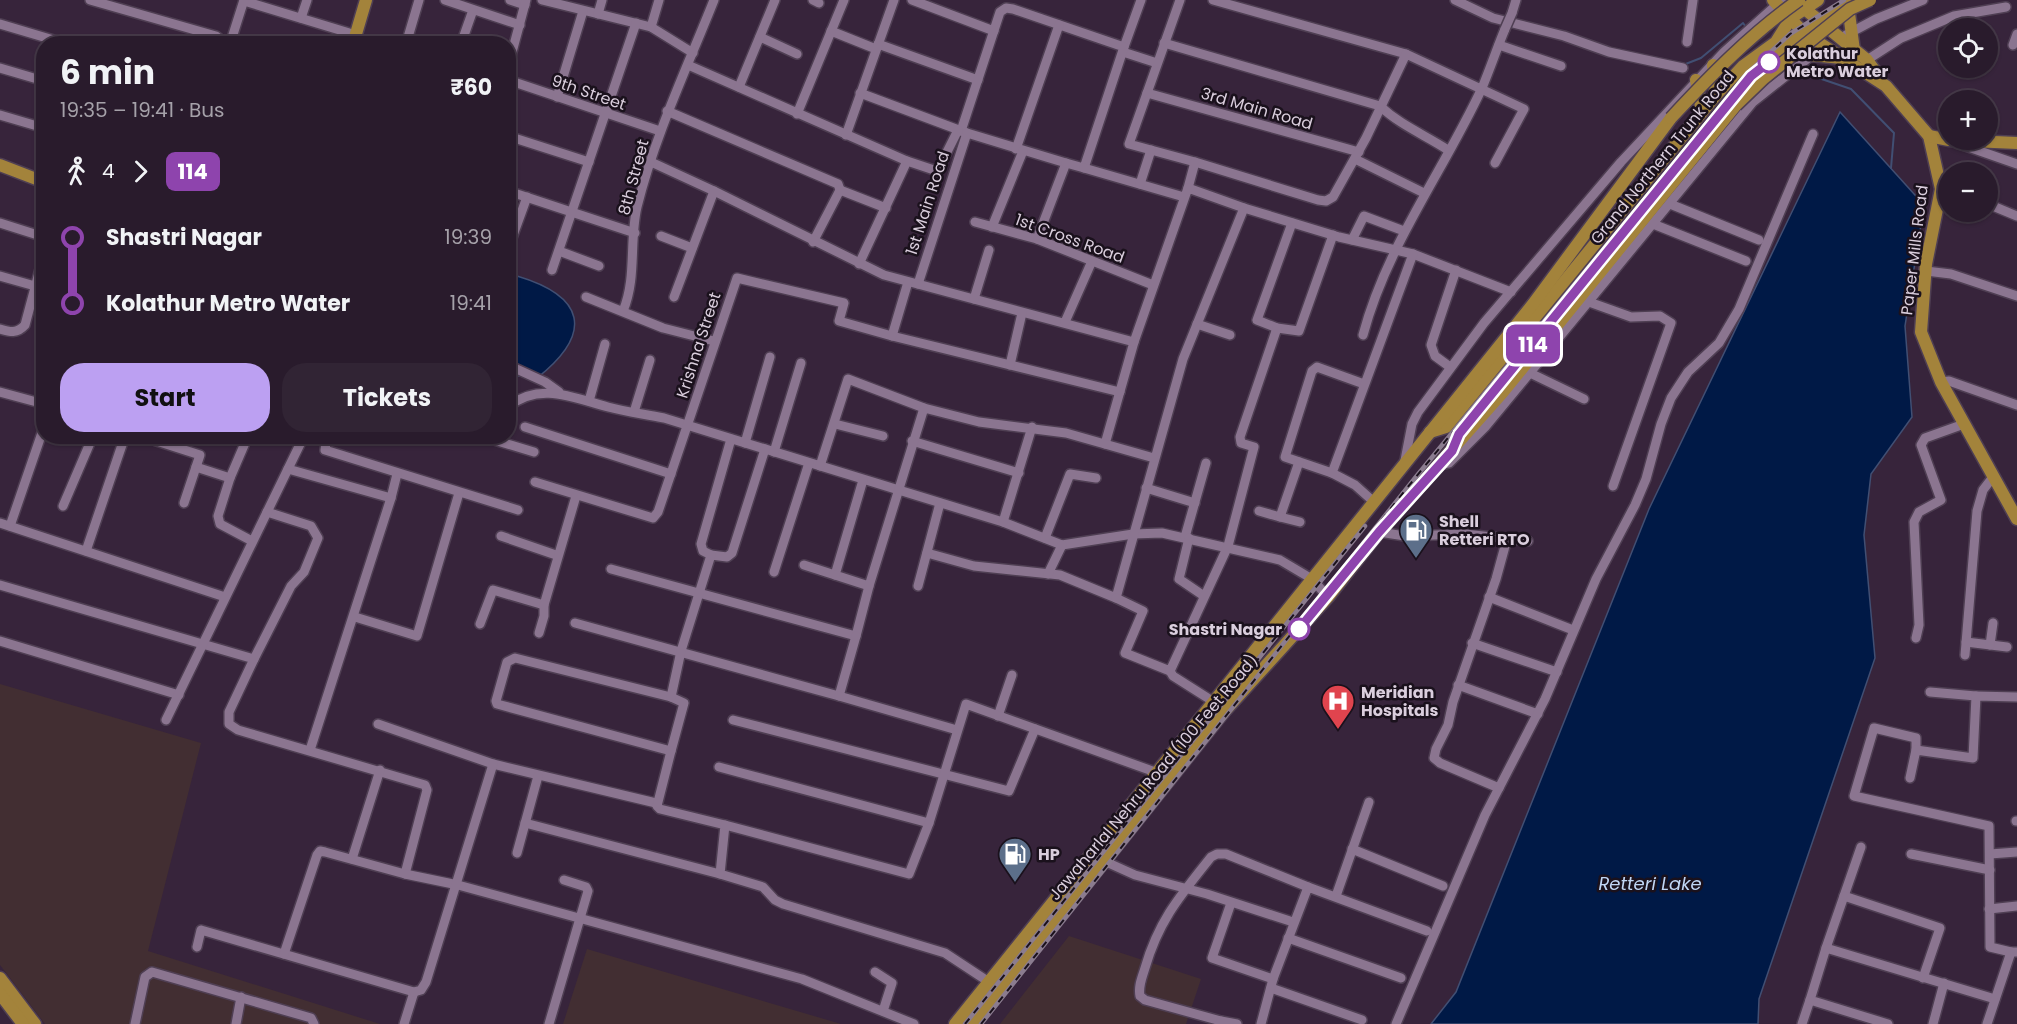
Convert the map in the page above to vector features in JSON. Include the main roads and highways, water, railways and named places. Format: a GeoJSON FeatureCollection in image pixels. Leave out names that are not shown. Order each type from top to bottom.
{"type":"FeatureCollection","features":[{"type":"Feature","properties":{"kind":"main road"},"geometry":{"type":"LineString","coordinates":[[355,36],[366,0]]}},
{"type":"Feature","properties":{"kind":"main road"},"geometry":{"type":"LineString","coordinates":[[1793,0],[1801,4],[1819,23],[1845,35],[1854,50],[1867,60],[1886,86]]}},
{"type":"Feature","properties":{"kind":"main road","name":"Grand Northern Trunk Road"},"geometry":{"type":"LineString","coordinates":[[1430,432],[1446,427],[1716,95],[1743,66],[1776,42],[1801,4],[1818,0]]}},
{"type":"Feature","properties":{"kind":"main road","name":"Grand Northern Trunk Road"},"geometry":{"type":"LineString","coordinates":[[1452,451],[1459,434],[1751,76],[1804,33],[1860,0]]}},
{"type":"Feature","properties":{"kind":"main road","name":"Jawaharlal Nehru Road (100 Feet Road)"},"geometry":{"type":"LineString","coordinates":[[974,1024],[1222,714],[1328,597],[1379,532],[1503,392],[1736,105],[1764,78],[1850,9],[1870,0]]}},
{"type":"Feature","properties":{"kind":"main road","name":"Paper Mills Road"},"geometry":{"type":"LineString","coordinates":[[1777,1],[1804,33],[1886,86],[1929,136],[1938,166]]}},
{"type":"Feature","properties":{"kind":"main road","name":"Jawaharlal Nehru Road (100 Feet Road)"},"geometry":{"type":"LineString","coordinates":[[955,1024],[1158,773],[1405,460],[1533,304],[1671,118],[1768,21],[1801,4]]}},
{"type":"Feature","properties":{"kind":"main road"},"geometry":{"type":"LineString","coordinates":[[1845,35],[1848,6]]}},
{"type":"Feature","properties":{"kind":"main road"},"geometry":{"type":"LineString","coordinates":[[1787,48],[1811,55],[1844,58]]}},
{"type":"Feature","properties":{"kind":"main road"},"geometry":{"type":"LineString","coordinates":[[1713,65],[1716,95]]}},
{"type":"Feature","properties":{"kind":"main road"},"geometry":{"type":"LineString","coordinates":[[1696,80],[1702,112]]}},
{"type":"Feature","properties":{"kind":"main road"},"geometry":{"type":"LineString","coordinates":[[1929,136],[1938,138]]}},
{"type":"Feature","properties":{"kind":"main road"},"geometry":{"type":"LineString","coordinates":[[1998,142],[2017,143]]}},
{"type":"Feature","properties":{"kind":"main road"},"geometry":{"type":"LineString","coordinates":[[0,165],[36,179]]}},
{"type":"Feature","properties":{"kind":"main road","name":"Paper Mills Road"},"geometry":{"type":"LineString","coordinates":[[1938,220],[1926,271],[1921,332],[1941,382],[2017,519]]}},
{"type":"Feature","properties":{"kind":"main road"},"geometry":{"type":"LineString","coordinates":[[0,978],[35,1024]]}},
{"type":"Feature","properties":{"kind":"main road"},"geometry":{"type":"LineString","coordinates":[[0,994],[23,1024]]}},
{"type":"Feature","properties":{"kind":"water","name":"Retteri Lake"},"geometry":{"type":"Polygon","coordinates":[[[1840,112],[1924,205],[1905,326],[1912,417],[1871,474],[1864,535],[1875,658],[1759,999],[1758,1024],[1431,1024],[1456,992],[1649,509],[1840,112]]]}},
{"type":"Feature","properties":{"kind":"water"},"geometry":{"type":"Polygon","coordinates":[[[516,276],[539,284],[557,294],[568,305],[574,317],[574,331],[568,345],[556,361],[537,378],[516,375],[516,276]]]}},
{"type":"Feature","properties":{"kind":"waterway"},"geometry":{"type":"LineString","coordinates":[[1683,65],[1701,58],[1743,23],[1746,27]]}},
{"type":"Feature","properties":{"kind":"waterway"},"geometry":{"type":"LineString","coordinates":[[1798,71],[1851,89],[1894,133],[1891,168]]}},
{"type":"Feature","properties":{"kind":"railway"},"geometry":{"type":"LineString","coordinates":[[981,1024],[1415,478],[1749,72],[1790,34],[1844,0]]}},
{"type":"Feature","properties":{"kind":"railway"},"geometry":{"type":"LineString","coordinates":[[965,1024],[1365,526]]}},
{"type":"Feature","properties":{"kind":"place","name":"Kolathur Metro Water"},"geometry":{"type":"Point","coordinates":[1769,62]}},
{"type":"Feature","properties":{"kind":"place","name":"Shell Retteri RTO"},"geometry":{"type":"Point","coordinates":[1416,559]}},
{"type":"Feature","properties":{"kind":"place","name":"Shastri Nagar"},"geometry":{"type":"Point","coordinates":[1299,629]}},
{"type":"Feature","properties":{"kind":"place","name":"Meridian Hospitals"},"geometry":{"type":"Point","coordinates":[1338,730]}},
{"type":"Feature","properties":{"kind":"place","name":"HP"},"geometry":{"type":"Point","coordinates":[1015,883]}}]}
